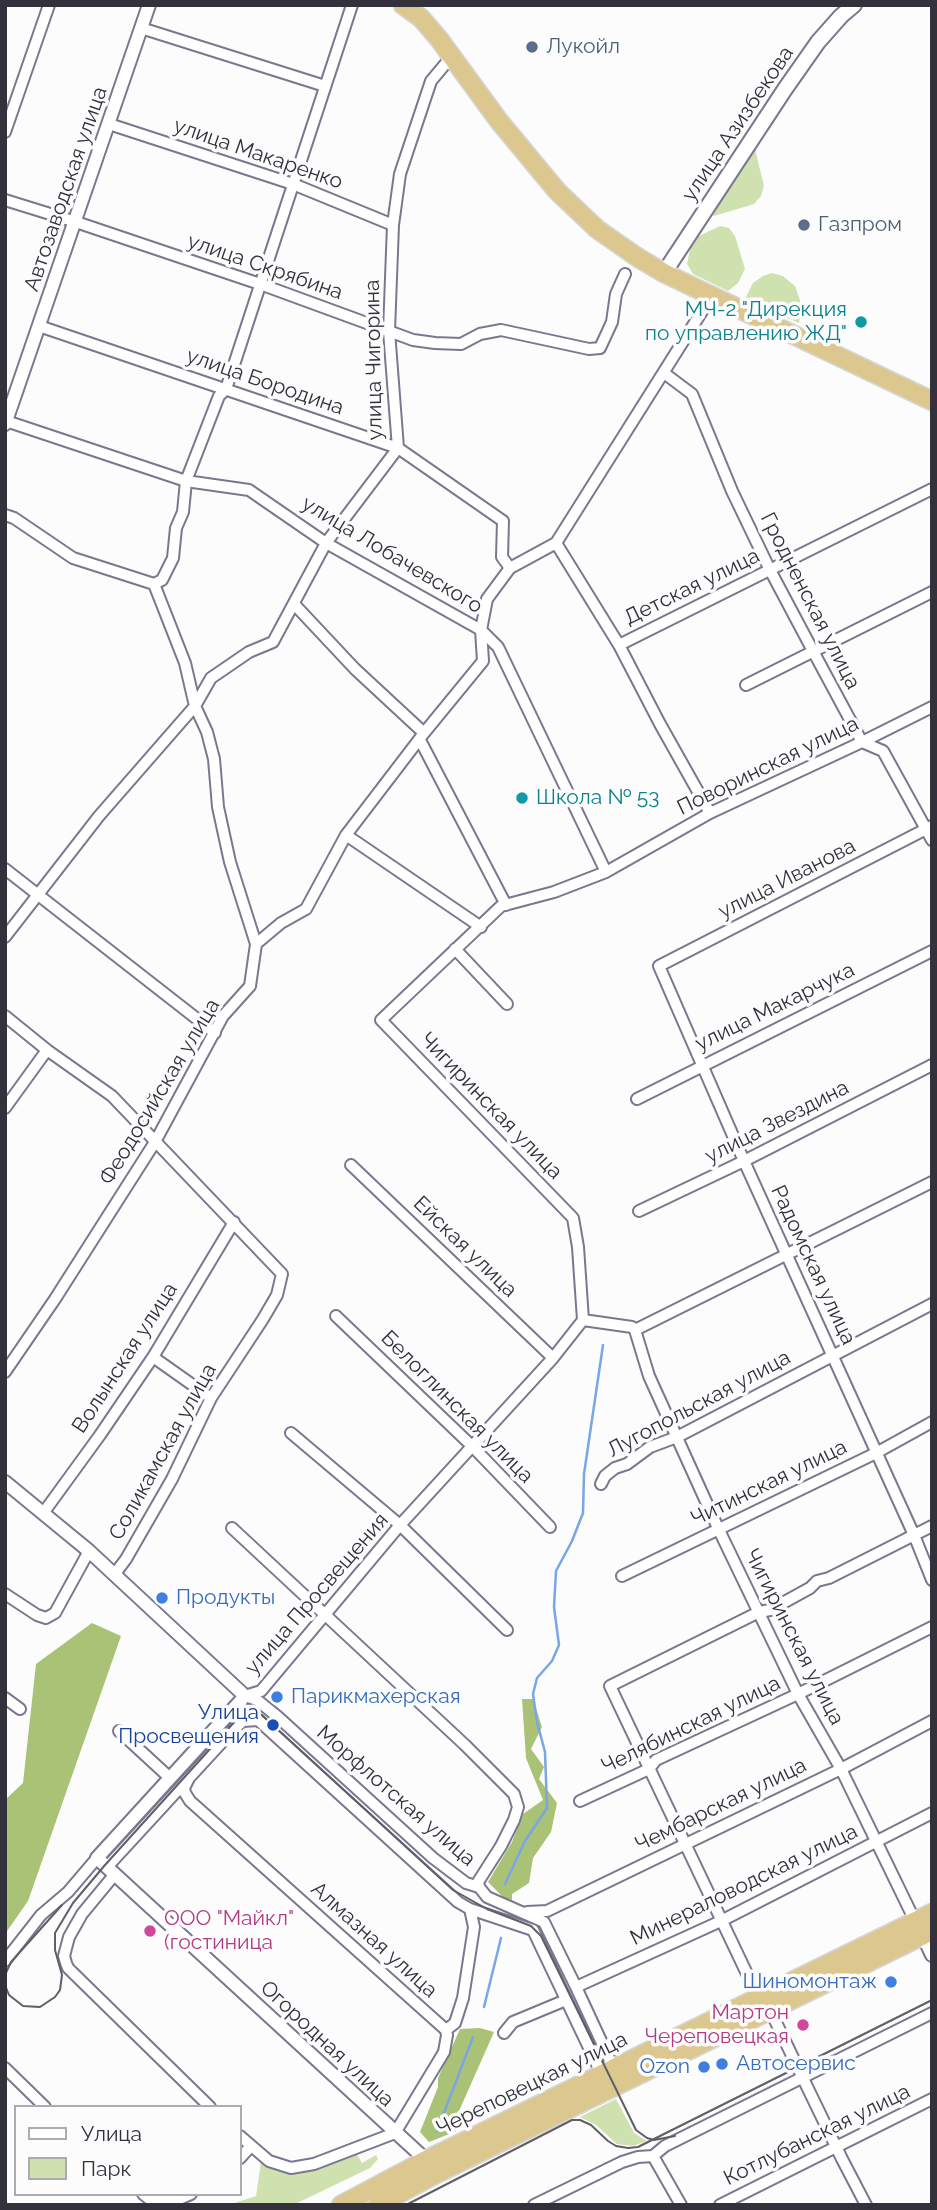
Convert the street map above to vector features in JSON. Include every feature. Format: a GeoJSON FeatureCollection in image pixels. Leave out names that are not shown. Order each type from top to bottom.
{"type":"FeatureCollection","features":[{"type":"Feature","properties":{"kind":"highway"},"geometry":{"type":"LineString","coordinates":[[403,5],[421,18],[499,121],[557,191],[597,229],[664,273],[932,401]]}},
{"type":"Feature","properties":{"kind":"highway","name":"Череповецкая улица"},"geometry":{"type":"LineString","coordinates":[[341,2205],[430,2168],[923,1929],[932,1913]]}},
{"type":"Feature","properties":{"kind":"highway","name":"Череповецкая улица"},"geometry":{"type":"LineString","coordinates":[[387,2203],[430,2168],[608,2072],[765,2005]]}},
{"type":"Feature","properties":{"kind":"main road","name":"улица Азизбекова"},"geometry":{"type":"LineString","coordinates":[[664,273],[818,42],[841,16],[855,5]]}},
{"type":"Feature","properties":{"kind":"street"},"geometry":{"type":"LineString","coordinates":[[5,132],[49,5]]}},
{"type":"Feature","properties":{"kind":"street","name":"Автозаводская улица"},"geometry":{"type":"LineString","coordinates":[[6,422],[149,5]]}},
{"type":"Feature","properties":{"kind":"street"},"geometry":{"type":"LineString","coordinates":[[5,515],[15,518],[73,558],[153,584],[162,580],[173,558],[176,528],[183,512],[186,481],[219,396],[226,389],[352,5]]}},
{"type":"Feature","properties":{"kind":"street"},"geometry":{"type":"LineString","coordinates":[[141,28],[325,86]]}},
{"type":"Feature","properties":{"kind":"street","name":"улица Чигорина"},"geometry":{"type":"LineString","coordinates":[[5,937],[99,816],[195,706],[211,678],[250,652],[273,642],[326,543],[398,448],[389,331],[393,225],[400,174],[432,81],[452,56]]}},
{"type":"Feature","properties":{"kind":"street","name":"улица Макаренко"},"geometry":{"type":"LineString","coordinates":[[109,124],[293,184],[393,225]]}},
{"type":"Feature","properties":{"kind":"street","name":"улица Скрябина"},"geometry":{"type":"LineString","coordinates":[[5,200],[260,284],[413,340],[461,344],[480,334],[501,330],[589,349],[600,348],[612,322],[616,294],[625,274]]}},
{"type":"Feature","properties":{"kind":"street"},"geometry":{"type":"LineString","coordinates":[[153,584],[185,663],[195,706],[207,732],[214,759],[218,807],[230,862],[256,944],[281,923],[306,909],[346,835],[483,660],[481,630],[487,598],[510,568],[556,543],[711,297]]}},
{"type":"Feature","properties":{"kind":"street","name":"улица Бородина"},"geometry":{"type":"LineString","coordinates":[[39,326],[398,448],[503,521],[502,557],[510,568]]}},
{"type":"Feature","properties":{"kind":"street","name":"Гродненская улица"},"geometry":{"type":"LineString","coordinates":[[664,373],[692,394],[732,491],[813,651],[862,742],[883,751],[929,827],[932,840]]}},
{"type":"Feature","properties":{"kind":"street","name":"улица Лобачевского"},"geometry":{"type":"LineString","coordinates":[[6,422],[186,481],[248,490],[326,543],[481,630]]}},
{"type":"Feature","properties":{"kind":"street","name":"Детская улица"},"geometry":{"type":"LineString","coordinates":[[619,645],[932,489]]}},
{"type":"Feature","properties":{"kind":"street"},"geometry":{"type":"LineString","coordinates":[[556,543],[619,645],[710,813]]}},
{"type":"Feature","properties":{"kind":"street"},"geometry":{"type":"LineString","coordinates":[[746,685],[932,592]]}},
{"type":"Feature","properties":{"kind":"street"},"geometry":{"type":"LineString","coordinates":[[294,604],[355,670],[422,736],[506,905]]}},
{"type":"Feature","properties":{"kind":"street"},"geometry":{"type":"LineString","coordinates":[[481,630],[498,647],[606,872]]}},
{"type":"Feature","properties":{"kind":"street","name":"Поворинская улица"},"geometry":{"type":"LineString","coordinates":[[381,1020],[501,906],[554,892],[606,872],[710,813],[932,707]]}},
{"type":"Feature","properties":{"kind":"street","name":"улица Иванова"},"geometry":{"type":"LineString","coordinates":[[659,966],[929,827]]}},
{"type":"Feature","properties":{"kind":"street"},"geometry":{"type":"LineString","coordinates":[[346,835],[481,927]]}},
{"type":"Feature","properties":{"kind":"street"},"geometry":{"type":"LineString","coordinates":[[5,869],[215,1033]]}},
{"type":"Feature","properties":{"kind":"street","name":"Феодосийская улица"},"geometry":{"type":"LineString","coordinates":[[5,1372],[155,1142],[223,1016],[250,986],[256,944]]}},
{"type":"Feature","properties":{"kind":"street"},"geometry":{"type":"LineString","coordinates":[[455,949],[507,1004]]}},
{"type":"Feature","properties":{"kind":"street","name":"улица Макарчука"},"geometry":{"type":"LineString","coordinates":[[637,1099],[932,951]]}},
{"type":"Feature","properties":{"kind":"street","name":"Радомская улица"},"geometry":{"type":"LineString","coordinates":[[659,966],[932,1580]]}},
{"type":"Feature","properties":{"kind":"street"},"geometry":{"type":"LineString","coordinates":[[5,1016],[112,1096],[234,1222]]}},
{"type":"Feature","properties":{"kind":"street","name":"Чигиринская улица"},"geometry":{"type":"LineString","coordinates":[[381,1020],[573,1218],[578,1247],[583,1320]]}},
{"type":"Feature","properties":{"kind":"street"},"geometry":{"type":"LineString","coordinates":[[5,1108],[47,1050]]}},
{"type":"Feature","properties":{"kind":"street","name":"улица Звездина"},"geometry":{"type":"LineString","coordinates":[[639,1211],[932,1065]]}},
{"type":"Feature","properties":{"kind":"street","name":"Ейская улица"},"geometry":{"type":"LineString","coordinates":[[351,1165],[553,1358]]}},
{"type":"Feature","properties":{"kind":"street"},"geometry":{"type":"LineString","coordinates":[[583,1320],[632,1327],[635,1330],[932,1182]]}},
{"type":"Feature","properties":{"kind":"street","name":"Соликамская улица"},"geometry":{"type":"LineString","coordinates":[[114,1575],[172,1479],[211,1398],[277,1295],[282,1274],[234,1222]]}},
{"type":"Feature","properties":{"kind":"street","name":"Волынская улица"},"geometry":{"type":"LineString","coordinates":[[44,1512],[153,1357],[234,1222]]}},
{"type":"Feature","properties":{"kind":"street","name":"Лугопольская улица"},"geometry":{"type":"LineString","coordinates":[[601,1484],[605,1476],[615,1468],[627,1464],[650,1447],[677,1437],[932,1304]]}},
{"type":"Feature","properties":{"kind":"street","name":"Белоглинская улица"},"geometry":{"type":"LineString","coordinates":[[336,1316],[473,1447],[550,1527]]}},
{"type":"Feature","properties":{"kind":"street","name":"улица Просвещения"},"geometry":{"type":"LineString","coordinates":[[5,1961],[41,1915],[68,1892],[245,1696],[261,1691],[400,1525],[553,1358],[583,1320]]}},
{"type":"Feature","properties":{"kind":"street","name":"Чигиринская улица"},"geometry":{"type":"LineString","coordinates":[[635,1330],[649,1376],[718,1528],[798,1694],[841,1769],[923,1929],[932,1955]]}},
{"type":"Feature","properties":{"kind":"street"},"geometry":{"type":"LineString","coordinates":[[153,1357],[211,1398]]}},
{"type":"Feature","properties":{"kind":"street","name":"Читинская улица"},"geometry":{"type":"LineString","coordinates":[[622,1576],[932,1422]]}},
{"type":"Feature","properties":{"kind":"street"},"geometry":{"type":"LineString","coordinates":[[291,1433],[400,1525],[507,1630]]}},
{"type":"Feature","properties":{"kind":"street","name":"Морфлотская улица"},"geometry":{"type":"LineString","coordinates":[[5,1482],[89,1551],[245,1696],[257,1700],[278,1717],[433,1858],[466,1883],[480,1887]]}},
{"type":"Feature","properties":{"kind":"street"},"geometry":{"type":"LineString","coordinates":[[866,2205],[804,2076],[683,1844],[610,1686],[759,1612],[770,1610],[810,1588],[817,1581],[829,1578],[932,1526]]}},
{"type":"Feature","properties":{"kind":"street"},"geometry":{"type":"LineString","coordinates":[[232,1528],[514,1794],[518,1807],[514,1820],[478,1882],[487,1897],[544,1922],[577,1990],[608,2072]]}},
{"type":"Feature","properties":{"kind":"street"},"geometry":{"type":"LineString","coordinates":[[5,1594],[46,1618],[55,1613],[89,1551]]}},
{"type":"Feature","properties":{"kind":"street","name":"Челябинская улица"},"geometry":{"type":"LineString","coordinates":[[580,1801],[649,1769],[656,1760],[798,1694],[932,1627]]}},
{"type":"Feature","properties":{"kind":"street"},"geometry":{"type":"LineString","coordinates":[[5,1698],[20,1709]]}},
{"type":"Feature","properties":{"kind":"street","name":"Морфлотская улица"},"geometry":{"type":"LineString","coordinates":[[189,1778],[243,1721],[258,1720],[458,1902],[470,1909]]}},
{"type":"Feature","properties":{"kind":"street","name":"Чембарская улица"},"geometry":{"type":"LineString","coordinates":[[524,1913],[547,1911],[841,1769],[932,1721]]}},
{"type":"Feature","properties":{"kind":"street"},"geometry":{"type":"LineString","coordinates":[[119,1731],[170,1779]]}},
{"type":"Feature","properties":{"kind":"street"},"geometry":{"type":"LineString","coordinates":[[189,1778],[184,1788],[190,1801]]}},
{"type":"Feature","properties":{"kind":"street"},"geometry":{"type":"LineString","coordinates":[[189,1778],[166,1802],[111,1871],[69,1937],[64,1956],[68,1968],[208,2105]]}},
{"type":"Feature","properties":{"kind":"street"},"geometry":{"type":"LineString","coordinates":[[166,1802],[183,1798],[190,1801]]}},
{"type":"Feature","properties":{"kind":"street","name":"Алмазная улица"},"geometry":{"type":"LineString","coordinates":[[190,1801],[446,2030]]}},
{"type":"Feature","properties":{"kind":"street","name":"Минераловодская улица"},"geometry":{"type":"LineString","coordinates":[[577,1990],[721,1921],[932,1812]]}},
{"type":"Feature","properties":{"kind":"street","name":"Огородная улица"},"geometry":{"type":"LineString","coordinates":[[97,1858],[396,2133],[430,2168]]}},
{"type":"Feature","properties":{"kind":"street"},"geometry":{"type":"LineString","coordinates":[[242,2138],[261,2155],[291,2168],[341,2155],[379,2137],[396,2133],[444,2052],[447,2043],[446,2030],[456,2022],[460,2013],[474,1927],[470,1909],[533,1930],[566,2000],[608,2072]]}},
{"type":"Feature","properties":{"kind":"street"},"geometry":{"type":"LineString","coordinates":[[474,1927],[485,1918],[497,1917]]}},
{"type":"Feature","properties":{"kind":"street"},"geometry":{"type":"LineString","coordinates":[[504,2033],[513,2022],[566,2000]]}},
{"type":"Feature","properties":{"kind":"street"},"geometry":{"type":"LineString","coordinates":[[534,2205],[622,2162],[653,2156],[665,2146],[932,2013]]}},
{"type":"Feature","properties":{"kind":"street"},"geometry":{"type":"LineString","coordinates":[[5,2068],[43,2105]]}},
{"type":"Feature","properties":{"kind":"street","name":"Котлубанская улица"},"geometry":{"type":"LineString","coordinates":[[720,2205],[932,2099]]}},
{"type":"Feature","properties":{"kind":"street"},"geometry":{"type":"LineString","coordinates":[[242,2156],[251,2146]]}},
{"type":"Feature","properties":{"kind":"street"},"geometry":{"type":"LineString","coordinates":[[653,2156],[681,2205]]}},
{"type":"Feature","properties":{"kind":"street"},"geometry":{"type":"LineString","coordinates":[[145,2196],[152,2201],[177,2200],[186,2196]]}},
{"type":"Feature","properties":{"kind":"green space"},"geometry":{"type":"Polygon","coordinates":[[[754,145],[764,186],[761,196],[754,204],[714,216],[711,213],[754,145]]]}},
{"type":"Feature","properties":{"kind":"green space"},"geometry":{"type":"Polygon","coordinates":[[[720,226],[729,228],[735,236],[745,269],[738,283],[728,291],[693,274],[687,264],[690,249],[699,236],[720,226]]]}},
{"type":"Feature","properties":{"kind":"green space"},"geometry":{"type":"Polygon","coordinates":[[[772,273],[783,276],[795,286],[802,306],[799,323],[745,299],[753,283],[772,273]]]}},
{"type":"Feature","properties":{"kind":"green space"},"geometry":{"type":"Polygon","coordinates":[[[92,1623],[121,1636],[28,1901],[5,1934],[5,1800],[23,1783],[36,1664],[92,1623]]]}},
{"type":"Feature","properties":{"kind":"green space"},"geometry":{"type":"Polygon","coordinates":[[[522,1699],[533,1699],[542,1727],[531,1749],[544,1767],[539,1779],[557,1803],[551,1832],[533,1858],[529,1883],[512,1894],[512,1900],[504,1898],[488,1882],[512,1842],[523,1814],[543,1800],[526,1758],[522,1699]]]}},
{"type":"Feature","properties":{"kind":"green space"},"geometry":{"type":"Polygon","coordinates":[[[480,2028],[494,2032],[455,2120],[457,2131],[429,2142],[420,2132],[438,2087],[438,2078],[460,2029],[480,2028]]]}},
{"type":"Feature","properties":{"kind":"green space"},"geometry":{"type":"Polygon","coordinates":[[[616,2099],[634,2133],[647,2141],[633,2146],[617,2144],[596,2125],[580,2117],[616,2099]]]}},
{"type":"Feature","properties":{"kind":"green space"},"geometry":{"type":"Polygon","coordinates":[[[356,2153],[362,2163],[376,2155],[378,2159],[370,2168],[293,2205],[228,2205],[256,2196],[261,2162],[282,2170],[356,2153]]]}},
{"type":"Feature","properties":{"kind":"waterway"},"geometry":{"type":"LineString","coordinates":[[505,1884],[525,1841],[547,1808],[545,1752],[533,1694],[537,1678],[552,1661],[559,1645],[554,1607],[556,1571],[583,1513],[584,1474],[603,1345]]}},
{"type":"Feature","properties":{"kind":"waterway"},"geometry":{"type":"LineString","coordinates":[[484,2007],[501,1938]]}},
{"type":"Feature","properties":{"kind":"waterway"},"geometry":{"type":"LineString","coordinates":[[437,2131],[473,2037]]}},
{"type":"Feature","properties":{"kind":"tram line"},"geometry":{"type":"LineString","coordinates":[[5,1985],[9,1995],[23,2006],[40,2007],[55,1997],[60,1990],[62,1975],[55,1950],[55,1933],[73,1903],[238,1718],[249,1713],[262,1715],[453,1890],[487,1909],[531,1926],[541,1936],[636,2130],[654,2140],[675,2136]]}},
{"type":"Feature","properties":{"kind":"tram line"},"geometry":{"type":"LineString","coordinates":[[5,1975],[11,1962],[62,1905]]}},
{"type":"Feature","properties":{"kind":"tram line"},"geometry":{"type":"LineString","coordinates":[[406,2205],[572,2120],[591,2125],[616,2146],[638,2147],[932,2000]]}},
{"type":"Feature","properties":{"kind":"place","name":"Лукойл"},"geometry":{"type":"Point","coordinates":[532,47]}},
{"type":"Feature","properties":{"kind":"place","name":"Газпром"},"geometry":{"type":"Point","coordinates":[804,225]}},
{"type":"Feature","properties":{"kind":"place","name":"МЧ-2 \"Дирекция по управлению ЖД\""},"geometry":{"type":"Point","coordinates":[861,322]}},
{"type":"Feature","properties":{"kind":"place","name":"Школа № 53"},"geometry":{"type":"Point","coordinates":[522,798]}},
{"type":"Feature","properties":{"kind":"place","name":"Продукты"},"geometry":{"type":"Point","coordinates":[162,1598]}},
{"type":"Feature","properties":{"kind":"place","name":"Парикмахерская"},"geometry":{"type":"Point","coordinates":[277,1697]}},
{"type":"Feature","properties":{"kind":"place","name":"Улица Просвещения"},"geometry":{"type":"Point","coordinates":[273,1725]}},
{"type":"Feature","properties":{"kind":"place","name":"ООО \"Майкл\" (гостиница"},"geometry":{"type":"Point","coordinates":[150,1931]}},
{"type":"Feature","properties":{"kind":"place","name":"Шиномонтаж"},"geometry":{"type":"Point","coordinates":[891,1982]}},
{"type":"Feature","properties":{"kind":"place","name":"Мартон Череповецкая"},"geometry":{"type":"Point","coordinates":[803,2025]}},
{"type":"Feature","properties":{"kind":"place","name":"Автосервис"},"geometry":{"type":"Point","coordinates":[722,2064]}},
{"type":"Feature","properties":{"kind":"place","name":"Ozon"},"geometry":{"type":"Point","coordinates":[704,2067]}}]}
